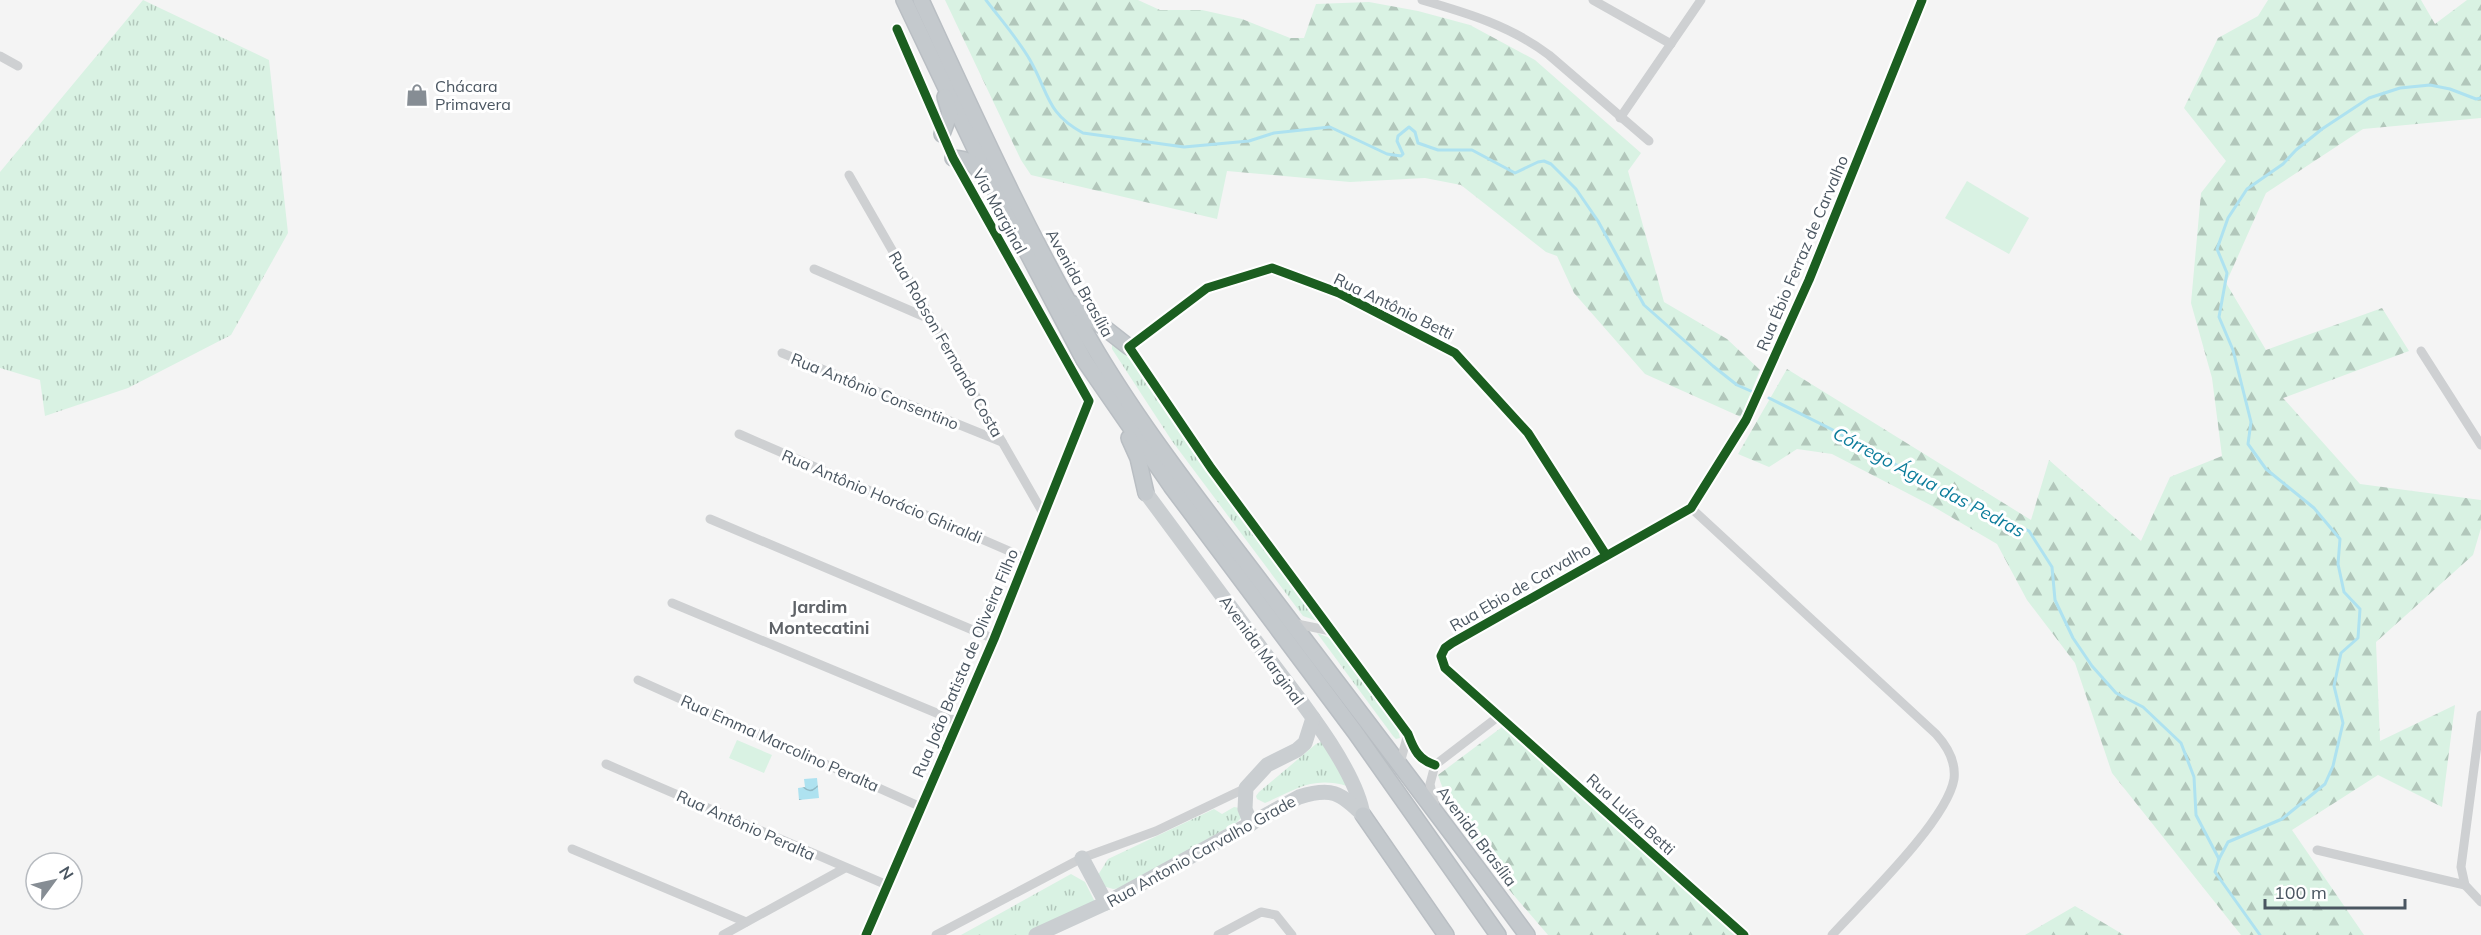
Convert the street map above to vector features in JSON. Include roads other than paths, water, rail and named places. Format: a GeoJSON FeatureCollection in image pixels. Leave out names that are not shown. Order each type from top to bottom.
{"type":"FeatureCollection","features":[{"type":"Feature","properties":{"kind":"highway","name":"Avenida Brasília"},"geometry":{"type":"LineString","coordinates":[[904,0],[997,195],[1084,360],[1171,486],[1355,732],[1498,935]]}},
{"type":"Feature","properties":{"kind":"highway","name":"Avenida Brasília"},"geometry":{"type":"LineString","coordinates":[[921,0],[1031,230],[1098,352],[1156,441],[1527,935]]}},
{"type":"Feature","properties":{"kind":"highway"},"geometry":{"type":"LineString","coordinates":[[934,60],[950,113],[942,134]]}},
{"type":"Feature","properties":{"kind":"highway"},"geometry":{"type":"LineString","coordinates":[[953,158],[967,159],[975,165],[997,195]]}},
{"type":"Feature","properties":{"kind":"highway"},"geometry":{"type":"LineString","coordinates":[[1068,299],[1128,347]]}},
{"type":"Feature","properties":{"kind":"highway"},"geometry":{"type":"LineString","coordinates":[[1117,410],[1138,458],[1146,493]]}},
{"type":"Feature","properties":{"kind":"highway"},"geometry":{"type":"LineString","coordinates":[[1363,815],[1446,935]]}},
{"type":"Feature","properties":{"kind":"highway"},"geometry":{"type":"LineString","coordinates":[[1485,877],[1540,935]]}},
{"type":"Feature","properties":{"kind":"main road","name":"Avenida Marginal"},"geometry":{"type":"LineString","coordinates":[[1146,493],[1313,718],[1352,782],[1361,802],[1363,815]]}},
{"type":"Feature","properties":{"kind":"main road","name":"Rua Antonio Carvalho Grade"},"geometry":{"type":"LineString","coordinates":[[1246,788],[1267,765],[1297,750],[1305,743],[1313,718]]}},
{"type":"Feature","properties":{"kind":"main road"},"geometry":{"type":"LineString","coordinates":[[1246,788],[1245,809],[1251,824]]}},
{"type":"Feature","properties":{"kind":"main road","name":"Rua Antonio Carvalho Grade"},"geometry":{"type":"LineString","coordinates":[[1036,935],[1106,903],[1299,796],[1320,790],[1335,793],[1347,799],[1363,815]]}},
{"type":"Feature","properties":{"kind":"main road"},"geometry":{"type":"LineString","coordinates":[[1082,858],[1106,903]]}},
{"type":"Feature","properties":{"kind":"street"},"geometry":{"type":"LineString","coordinates":[[1422,0],[1484,19],[1531,42],[1649,141]]}},
{"type":"Feature","properties":{"kind":"street"},"geometry":{"type":"LineString","coordinates":[[1593,0],[1671,44]]}},
{"type":"Feature","properties":{"kind":"street"},"geometry":{"type":"LineString","coordinates":[[1620,118],[1701,0]]}},
{"type":"Feature","properties":{"kind":"street","name":"Rua Ébio Ferraz de Carvalho"},"geometry":{"type":"LineString","coordinates":[[1691,508],[1751,410],[1809,280],[1922,0]]}},
{"type":"Feature","properties":{"kind":"street","name":"Via Marginal"},"geometry":{"type":"LineString","coordinates":[[897,29],[953,158],[1089,401]]}},
{"type":"Feature","properties":{"kind":"street"},"geometry":{"type":"LineString","coordinates":[[0,56],[18,66]]}},
{"type":"Feature","properties":{"kind":"street","name":"Rua Robson Fernando Costa"},"geometry":{"type":"LineString","coordinates":[[849,175],[1043,513]]}},
{"type":"Feature","properties":{"kind":"street","name":"Rua Antônio Betti"},"geometry":{"type":"LineString","coordinates":[[1128,347],[1207,288],[1272,268],[1339,293],[1455,353],[1528,433],[1606,555]]}},
{"type":"Feature","properties":{"kind":"street"},"geometry":{"type":"LineString","coordinates":[[814,270],[932,320]]}},
{"type":"Feature","properties":{"kind":"street"},"geometry":{"type":"LineString","coordinates":[[1128,347],[1211,468],[1408,734],[1417,755],[1422,760],[1435,765]]}},
{"type":"Feature","properties":{"kind":"street"},"geometry":{"type":"LineString","coordinates":[[2421,351],[2481,445]]}},
{"type":"Feature","properties":{"kind":"street","name":"Rua Antônio Consentino"},"geometry":{"type":"LineString","coordinates":[[782,353],[1002,442]]}},
{"type":"Feature","properties":{"kind":"street","name":"Rua João Batista de Oliveira Filho"},"geometry":{"type":"LineString","coordinates":[[866,935],[994,639],[1089,401]]}},
{"type":"Feature","properties":{"kind":"street","name":"Rua Antônio Horácio Ghiraldi"},"geometry":{"type":"LineString","coordinates":[[739,434],[1025,558]]}},
{"type":"Feature","properties":{"kind":"street"},"geometry":{"type":"LineString","coordinates":[[1691,508],[1936,734],[1945,744],[1952,760],[1954,778],[1949,796],[1941,811],[1832,935]]}},
{"type":"Feature","properties":{"kind":"street","name":"Rua Ebio de Carvalho"},"geometry":{"type":"LineString","coordinates":[[1499,716],[1445,668],[1441,656],[1445,648],[1691,508]]}},
{"type":"Feature","properties":{"kind":"street"},"geometry":{"type":"LineString","coordinates":[[710,519],[994,639]]}},
{"type":"Feature","properties":{"kind":"street"},"geometry":{"type":"LineString","coordinates":[[672,603],[958,722]]}},
{"type":"Feature","properties":{"kind":"street"},"geometry":{"type":"LineString","coordinates":[[1292,623],[1331,631]]}},
{"type":"Feature","properties":{"kind":"street","name":"Rua Emma Marcolino Peralta"},"geometry":{"type":"LineString","coordinates":[[638,680],[921,807]]}},
{"type":"Feature","properties":{"kind":"street"},"geometry":{"type":"LineString","coordinates":[[2481,715],[2461,867],[2465,885],[2481,902]]}},
{"type":"Feature","properties":{"kind":"street"},"geometry":{"type":"LineString","coordinates":[[1436,813],[1430,784],[1435,765],[1499,716]]}},
{"type":"Feature","properties":{"kind":"street","name":"Rua Luíza Betti"},"geometry":{"type":"LineString","coordinates":[[1499,716],[1744,935]]}},
{"type":"Feature","properties":{"kind":"street"},"geometry":{"type":"LineString","coordinates":[[1400,763],[1408,734]]}},
{"type":"Feature","properties":{"kind":"street","name":"Rua Antônio Peralta"},"geometry":{"type":"LineString","coordinates":[[606,764],[887,885]]}},
{"type":"Feature","properties":{"kind":"street"},"geometry":{"type":"LineString","coordinates":[[936,935],[1082,858],[1156,831],[1246,788]]}},
{"type":"Feature","properties":{"kind":"street"},"geometry":{"type":"LineString","coordinates":[[572,849],[746,922]]}},
{"type":"Feature","properties":{"kind":"street"},"geometry":{"type":"LineString","coordinates":[[2317,850],[2465,885]]}},
{"type":"Feature","properties":{"kind":"street"},"geometry":{"type":"LineString","coordinates":[[723,935],[844,868]]}},
{"type":"Feature","properties":{"kind":"street"},"geometry":{"type":"LineString","coordinates":[[1218,935],[1257,913],[1267,912],[1276,915],[1292,935]]}},
{"type":"Feature","properties":{"kind":"water"},"geometry":{"type":"Polygon","coordinates":[[[817,778],[819,798],[799,800],[798,788],[805,787],[804,779],[817,778]]]}},
{"type":"Feature","properties":{"kind":"waterway","name":"Córrego Água das Pedras"},"geometry":{"type":"LineString","coordinates":[[986,0],[1025,52],[1055,110],[1083,133],[1184,147],[1249,141],[1274,133],[1330,127],[1387,154],[1401,156],[1403,154],[1397,141],[1398,136],[1409,127],[1415,132],[1418,143],[1438,150],[1472,150],[1515,173],[1538,162],[1544,161],[1551,164],[1576,189],[1598,221],[1644,305],[1713,366],[1737,385],[1753,392]]}},
{"type":"Feature","properties":{"kind":"waterway"},"geometry":{"type":"LineString","coordinates":[[2260,935],[2215,872],[2228,842],[2282,819],[2325,784],[2333,766],[2343,723],[2334,686],[2341,653],[2358,638],[2360,609],[2344,592],[2338,564],[2340,539],[2314,508],[2266,469],[2248,444],[2251,422],[2233,350],[2219,317],[2227,273],[2217,249],[2228,218],[2247,189],[2283,164],[2322,129],[2369,98],[2400,88],[2430,85],[2450,89],[2476,99],[2481,98]]}},
{"type":"Feature","properties":{"kind":"waterway","name":"Córrego Água das Pedras"},"geometry":{"type":"LineString","coordinates":[[1769,398],[1953,496],[2029,531],[2052,567],[2055,600],[2073,638],[2092,666],[2116,693],[2143,707],[2181,743],[2194,777],[2196,815],[2219,859]]}},
{"type":"Feature","properties":{"kind":"place","name":"Chácara Primavera"},"geometry":{"type":"Point","coordinates":[417,95]}},
{"type":"Feature","properties":{"kind":"district","name":"Jardim Montecatini"},"geometry":{"type":"Point","coordinates":[819,616]}}]}
